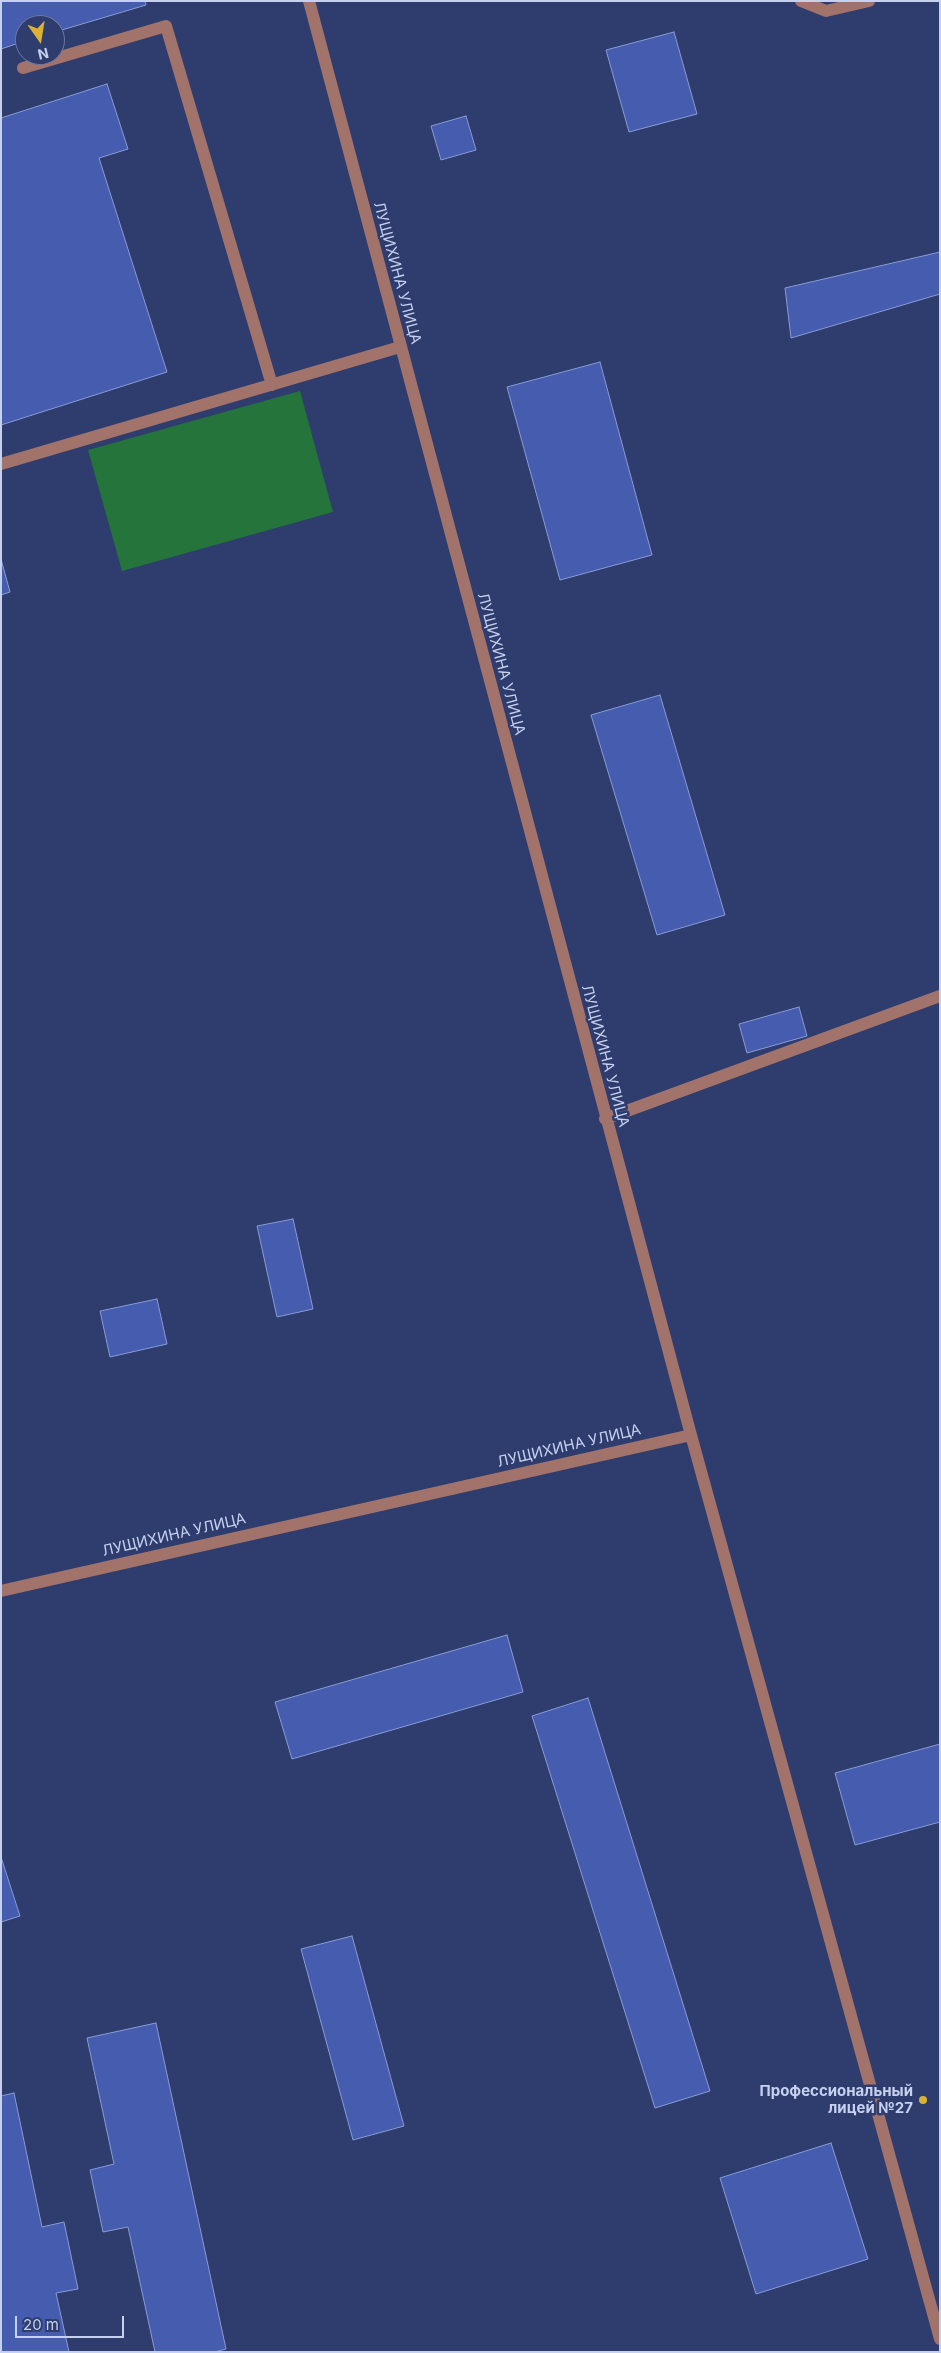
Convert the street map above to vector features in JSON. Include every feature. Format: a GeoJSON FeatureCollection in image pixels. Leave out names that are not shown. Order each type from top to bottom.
{"type":"FeatureCollection","features":[{"type":"Feature","properties":{"kind":"street","name":"ЛУЩИХИНА УЛИЦА"},"geometry":{"type":"LineString","coordinates":[[1,1591],[691,1435],[605,1119],[309,1]]}},
{"type":"Feature","properties":{"kind":"street"},"geometry":{"type":"LineString","coordinates":[[801,1],[826,11],[869,1]]}},
{"type":"Feature","properties":{"kind":"street"},"geometry":{"type":"LineString","coordinates":[[24,68],[166,26],[272,385]]}},
{"type":"Feature","properties":{"kind":"street"},"geometry":{"type":"LineString","coordinates":[[1,464],[400,347]]}},
{"type":"Feature","properties":{"kind":"street"},"geometry":{"type":"LineString","coordinates":[[605,1119],[940,996]]}},
{"type":"Feature","properties":{"kind":"street"},"geometry":{"type":"LineString","coordinates":[[691,1435],[940,2339]]}},
{"type":"Feature","properties":{"kind":"green space"},"geometry":{"type":"Polygon","coordinates":[[[300,391],[333,512],[122,571],[88,450],[300,391]]]}},
{"type":"Feature","properties":{"kind":"building"},"geometry":{"type":"Polygon","coordinates":[[[1,1],[145,1],[146,5],[65,29],[65,15],[15,15],[15,44],[1,49],[1,1]]]}},
{"type":"Feature","properties":{"kind":"building"},"geometry":{"type":"Polygon","coordinates":[[[674,32],[697,114],[629,132],[606,50],[674,32]]]}},
{"type":"Feature","properties":{"kind":"building"},"geometry":{"type":"Polygon","coordinates":[[[107,84],[128,149],[99,158],[167,372],[1,425],[1,118],[107,84]]]}},
{"type":"Feature","properties":{"kind":"building"},"geometry":{"type":"Polygon","coordinates":[[[466,116],[476,150],[441,160],[431,126],[466,116]]]}},
{"type":"Feature","properties":{"kind":"building"},"geometry":{"type":"Polygon","coordinates":[[[940,252],[940,294],[791,338],[785,288],[940,252]]]}},
{"type":"Feature","properties":{"kind":"building"},"geometry":{"type":"Polygon","coordinates":[[[600,362],[652,555],[560,580],[507,387],[600,362]]]}},
{"type":"Feature","properties":{"kind":"building"},"geometry":{"type":"Polygon","coordinates":[[[1,559],[10,592],[1,595],[1,559]]]}},
{"type":"Feature","properties":{"kind":"building"},"geometry":{"type":"Polygon","coordinates":[[[660,695],[725,915],[657,935],[591,715],[660,695]]]}},
{"type":"Feature","properties":{"kind":"building"},"geometry":{"type":"Polygon","coordinates":[[[799,1007],[807,1036],[747,1053],[739,1024],[799,1007]]]}},
{"type":"Feature","properties":{"kind":"building"},"geometry":{"type":"Polygon","coordinates":[[[293,1219],[313,1309],[277,1317],[257,1226],[293,1219]]]}},
{"type":"Feature","properties":{"kind":"building"},"geometry":{"type":"Polygon","coordinates":[[[157,1299],[167,1344],[110,1357],[100,1311],[157,1299]]]}},
{"type":"Feature","properties":{"kind":"building"},"geometry":{"type":"Polygon","coordinates":[[[507,1635],[523,1692],[292,1759],[275,1702],[507,1635]]]}},
{"type":"Feature","properties":{"kind":"building"},"geometry":{"type":"Polygon","coordinates":[[[588,1698],[710,2091],[655,2108],[532,1716],[588,1698]]]}},
{"type":"Feature","properties":{"kind":"building"},"geometry":{"type":"Polygon","coordinates":[[[940,1744],[940,1822],[855,1845],[835,1773],[940,1744]]]}},
{"type":"Feature","properties":{"kind":"building"},"geometry":{"type":"Polygon","coordinates":[[[1,1857],[20,1916],[1,1922],[1,1857]]]}},
{"type":"Feature","properties":{"kind":"building"},"geometry":{"type":"Polygon","coordinates":[[[352,1936],[404,2126],[353,2140],[301,1949],[352,1936]]]}},
{"type":"Feature","properties":{"kind":"building"},"geometry":{"type":"Polygon","coordinates":[[[156,2023],[226,2349],[214,2352],[155,2352],[128,2227],[103,2232],[90,2170],[114,2164],[87,2038],[156,2023]]]}},
{"type":"Feature","properties":{"kind":"building"},"geometry":{"type":"Polygon","coordinates":[[[14,2093],[42,2227],[64,2222],[78,2289],[56,2293],[69,2352],[2,2352],[1,2348],[1,2096],[14,2093]]]}},
{"type":"Feature","properties":{"kind":"building"},"geometry":{"type":"Polygon","coordinates":[[[831,2143],[868,2259],[756,2294],[720,2178],[831,2143]]]}},
{"type":"Feature","properties":{"kind":"place","name":"Профессиональный лицей №27"},"geometry":{"type":"Point","coordinates":[923,2100]}}]}
